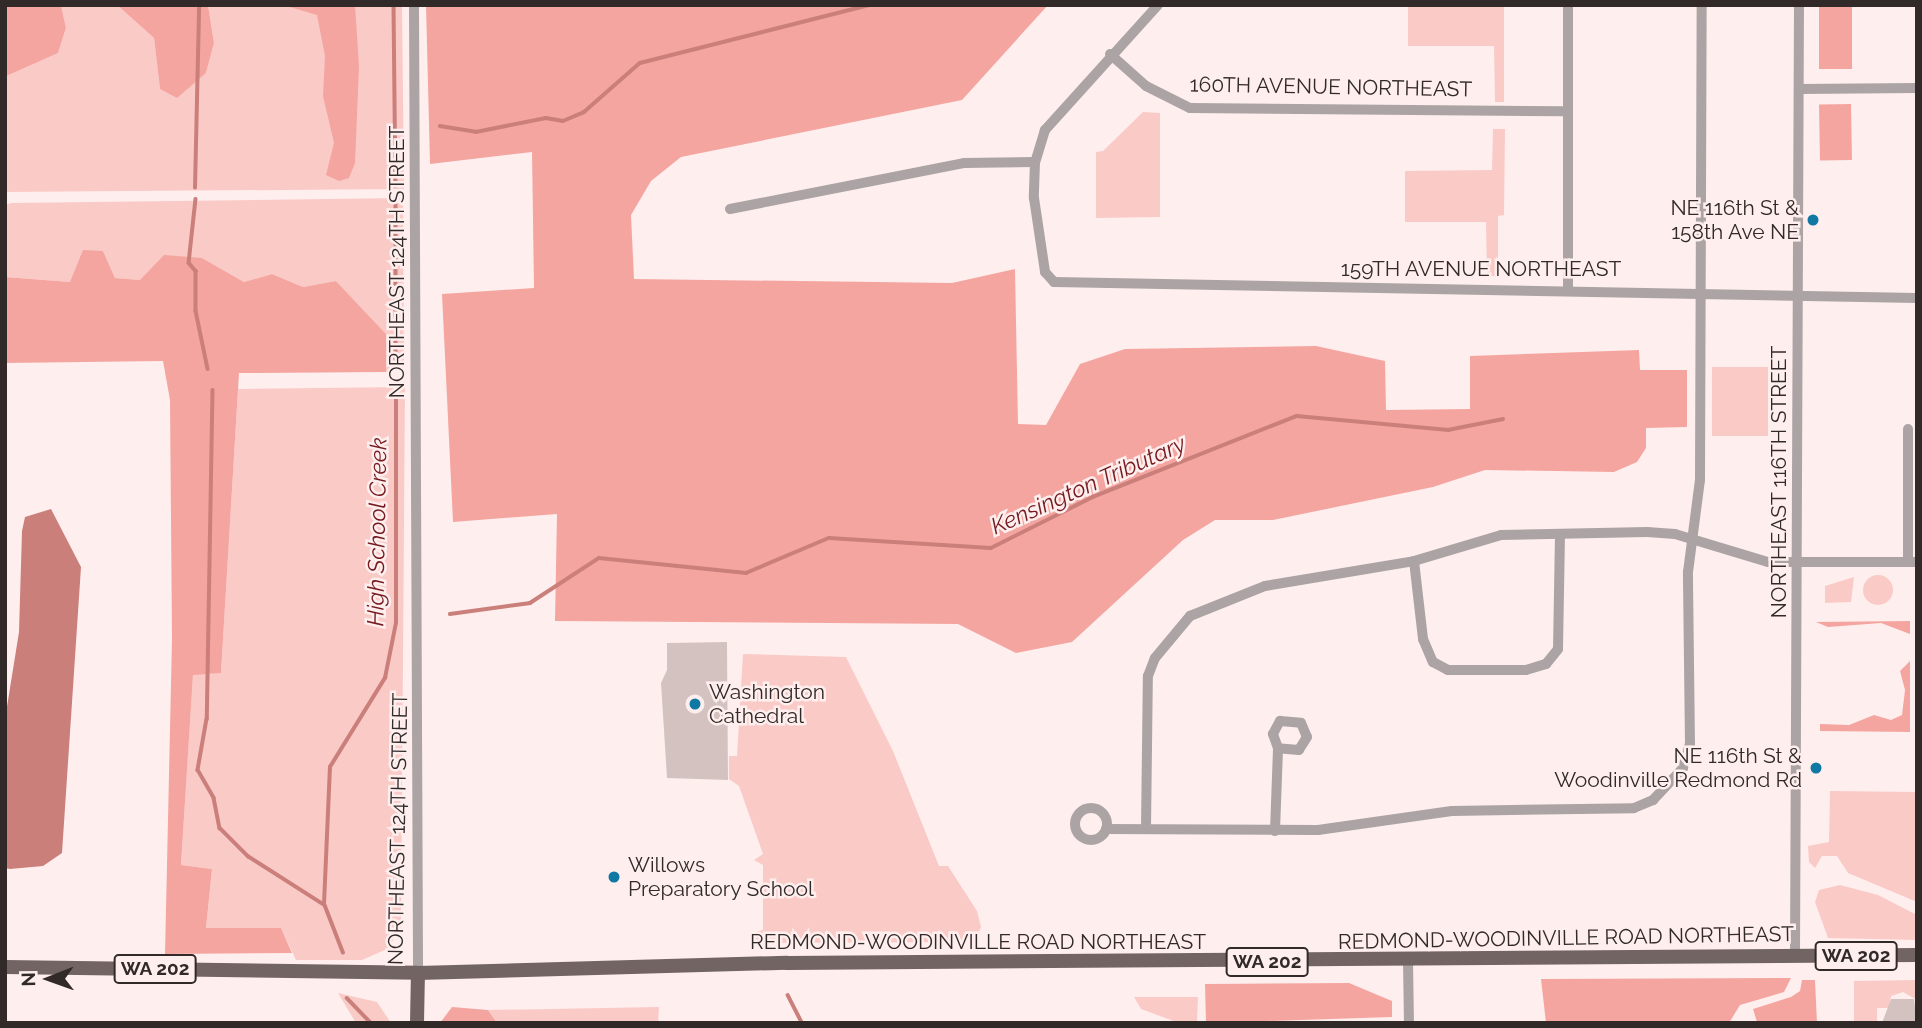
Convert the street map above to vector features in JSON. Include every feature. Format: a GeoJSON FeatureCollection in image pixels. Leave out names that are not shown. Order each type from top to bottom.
{"type":"FeatureCollection","features":[{"type":"Feature","properties":{"kind":"main road","name":"REDMOND-WOODINVILLE ROAD NORTHEAST"},"geometry":{"type":"LineString","coordinates":[[418,973],[801,962],[1408,961],[1917,955]]}},
{"type":"Feature","properties":{"kind":"main road","name":"WA 202"},"geometry":{"type":"LineString","coordinates":[[5,967],[418,973]]}},
{"type":"Feature","properties":{"kind":"main road","name":"NORTHEAST 124TH STREET"},"geometry":{"type":"LineString","coordinates":[[417,1023],[418,973]]}},
{"type":"Feature","properties":{"kind":"street","name":"NORTHEAST 124TH STREET"},"geometry":{"type":"LineString","coordinates":[[414,5],[418,973]]}},
{"type":"Feature","properties":{"kind":"street"},"geometry":{"type":"LineString","coordinates":[[730,209],[964,163],[1035,162],[1054,117],[1158,5]]}},
{"type":"Feature","properties":{"kind":"street"},"geometry":{"type":"LineString","coordinates":[[1568,5],[1568,288]]}},
{"type":"Feature","properties":{"kind":"street"},"geometry":{"type":"LineString","coordinates":[[1106,829],[1275,831],[1452,811],[1634,808],[1653,800],[1674,778],[1690,744],[1691,539],[1700,480],[1702,5]]}},
{"type":"Feature","properties":{"kind":"street","name":"NORTHEAST 116TH STREET"},"geometry":{"type":"LineString","coordinates":[[1794,956],[1800,6]]}},
{"type":"Feature","properties":{"kind":"street","name":"160TH AVENUE NORTHEAST"},"geometry":{"type":"LineString","coordinates":[[1110,54],[1146,86],[1190,108],[1568,111]]}},
{"type":"Feature","properties":{"kind":"street"},"geometry":{"type":"LineString","coordinates":[[1800,89],[1917,88]]}},
{"type":"Feature","properties":{"kind":"street","name":"159TH AVENUE NORTHEAST"},"geometry":{"type":"LineString","coordinates":[[1035,162],[1034,198],[1047,278],[1062,285],[1568,288],[1700,296],[1917,298]]}},
{"type":"Feature","properties":{"kind":"street"},"geometry":{"type":"LineString","coordinates":[[1146,829],[1148,676],[1166,639],[1190,616],[1265,586],[1415,561],[1501,535],[1560,536],[1647,532],[1691,539],[1768,562],[1913,562],[1908,429]]}},
{"type":"Feature","properties":{"kind":"street"},"geometry":{"type":"LineString","coordinates":[[1415,561],[1423,639],[1433,662],[1448,670],[1526,670],[1546,664],[1558,649],[1560,536]]}},
{"type":"Feature","properties":{"kind":"street"},"geometry":{"type":"LineString","coordinates":[[1275,831],[1278,748]]}},
{"type":"Feature","properties":{"kind":"street"},"geometry":{"type":"LineString","coordinates":[[1408,961],[1409,1023]]}},
{"type":"Feature","properties":{"kind":"shaded area"},"geometry":{"type":"Polygon","coordinates":[[[5,5],[61,5],[66,28],[58,53],[6,76],[5,5]]]}},
{"type":"Feature","properties":{"kind":"shaded area"},"geometry":{"type":"Polygon","coordinates":[[[61,5],[117,5],[154,38],[160,89],[177,97],[206,73],[214,43],[208,5],[402,5],[404,189],[5,192],[5,75],[58,53],[66,28],[61,5]]]}},
{"type":"Feature","properties":{"kind":"shaded area"},"geometry":{"type":"Polygon","coordinates":[[[117,5],[208,5],[214,43],[206,73],[177,98],[160,89],[154,38],[117,5]]]}},
{"type":"Feature","properties":{"kind":"shaded area"},"geometry":{"type":"Polygon","coordinates":[[[283,5],[355,5],[359,66],[355,163],[349,178],[339,181],[326,175],[334,143],[323,96],[325,56],[317,15],[283,5]]]}},
{"type":"Feature","properties":{"kind":"shaded area"},"geometry":{"type":"Polygon","coordinates":[[[426,5],[1048,5],[962,100],[681,157],[651,181],[631,215],[634,279],[952,283],[1015,269],[1018,424],[1046,425],[1080,364],[1125,349],[1316,346],[1385,361],[1386,410],[1470,409],[1470,356],[1639,350],[1640,370],[1687,370],[1687,427],[1646,428],[1646,448],[1637,462],[1614,472],[1485,470],[1433,487],[1273,520],[1215,520],[1183,540],[1072,642],[1016,653],[958,624],[555,621],[557,514],[453,522],[442,294],[534,288],[532,152],[430,164],[426,5]]]}},
{"type":"Feature","properties":{"kind":"shaded area"},"geometry":{"type":"Polygon","coordinates":[[[1408,5],[1504,5],[1504,102],[1495,102],[1494,46],[1408,46],[1408,5]]]}},
{"type":"Feature","properties":{"kind":"shaded area"},"geometry":{"type":"Polygon","coordinates":[[[1819,5],[1852,5],[1852,69],[1819,69],[1819,5]]]}},
{"type":"Feature","properties":{"kind":"shaded area"},"geometry":{"type":"Polygon","coordinates":[[[1851,104],[1852,160],[1820,161],[1819,105],[1851,104]]]}},
{"type":"Feature","properties":{"kind":"shaded area"},"geometry":{"type":"Polygon","coordinates":[[[1143,112],[1160,113],[1160,217],[1096,218],[1096,152],[1103,151],[1143,112]]]}},
{"type":"Feature","properties":{"kind":"shaded area"},"geometry":{"type":"Polygon","coordinates":[[[1493,129],[1505,129],[1504,215],[1498,216],[1498,276],[1487,276],[1486,222],[1405,222],[1405,171],[1492,170],[1493,129]]]}},
{"type":"Feature","properties":{"kind":"shaded area"},"geometry":{"type":"Polygon","coordinates":[[[403,198],[404,370],[386,372],[386,334],[336,281],[303,287],[272,274],[244,282],[202,258],[140,280],[115,278],[103,251],[70,282],[5,277],[5,205],[11,203],[403,198]]]}},
{"type":"Feature","properties":{"kind":"shaded area"},"geometry":{"type":"Polygon","coordinates":[[[83,250],[103,251],[115,278],[140,280],[164,255],[202,258],[244,282],[272,274],[303,287],[336,281],[386,334],[386,372],[239,373],[221,673],[193,675],[181,865],[212,869],[206,928],[281,928],[292,953],[165,954],[172,639],[170,400],[163,361],[5,363],[5,277],[70,282],[83,250]]]}},
{"type":"Feature","properties":{"kind":"shaded area"},"geometry":{"type":"Polygon","coordinates":[[[1712,367],[1768,367],[1768,436],[1712,436],[1712,367]]]}},
{"type":"Feature","properties":{"kind":"shaded area"},"geometry":{"type":"Polygon","coordinates":[[[405,387],[401,928],[387,949],[362,960],[296,960],[281,928],[206,928],[212,869],[181,865],[193,674],[221,673],[238,389],[405,387]]]}},
{"type":"Feature","properties":{"kind":"shaded area"},"geometry":{"type":"Polygon","coordinates":[[[51,509],[81,567],[62,853],[43,866],[10,869],[5,868],[5,719],[19,632],[22,531],[25,517],[51,509]]]}},
{"type":"Feature","properties":{"kind":"shaded area"},"geometry":{"type":"Polygon","coordinates":[[[1878,575],[1889,579],[1893,590],[1889,601],[1878,605],[1867,601],[1863,590],[1867,579],[1878,575]]]}},
{"type":"Feature","properties":{"kind":"shaded area"},"geometry":{"type":"Polygon","coordinates":[[[1854,577],[1851,602],[1825,603],[1825,586],[1854,577]]]}},
{"type":"Feature","properties":{"kind":"shaded area"},"geometry":{"type":"Polygon","coordinates":[[[1910,621],[1910,634],[1881,623],[1828,627],[1816,622],[1910,621]]]}},
{"type":"Feature","properties":{"kind":"shaded area"},"geometry":{"type":"Polygon","coordinates":[[[743,654],[846,657],[893,751],[939,866],[948,866],[977,911],[981,927],[975,942],[750,943],[750,933],[763,930],[763,865],[754,860],[763,854],[739,786],[729,779],[729,756],[737,756],[743,654]]]}},
{"type":"Feature","properties":{"kind":"shaded area"},"geometry":{"type":"Polygon","coordinates":[[[1910,661],[1910,732],[1820,731],[1820,724],[1849,725],[1874,715],[1891,720],[1902,715],[1905,690],[1900,671],[1910,661]]]}},
{"type":"Feature","properties":{"kind":"shaded area"},"geometry":{"type":"Polygon","coordinates":[[[1830,791],[1917,792],[1917,902],[1848,873],[1837,856],[1822,856],[1815,868],[1809,862],[1808,846],[1829,842],[1830,791]]]}},
{"type":"Feature","properties":{"kind":"shaded area"},"geometry":{"type":"Polygon","coordinates":[[[1840,885],[1878,895],[1917,915],[1917,940],[1828,938],[1815,902],[1819,890],[1840,885]]]}},
{"type":"Feature","properties":{"kind":"shaded area"},"geometry":{"type":"Polygon","coordinates":[[[1791,978],[1784,992],[1740,1005],[1729,1023],[1546,1023],[1541,979],[1791,978]]]}},
{"type":"Feature","properties":{"kind":"shaded area"},"geometry":{"type":"Polygon","coordinates":[[[1802,980],[1815,980],[1817,1023],[1757,1022],[1753,1009],[1791,997],[1800,991],[1802,980]]]}},
{"type":"Feature","properties":{"kind":"shaded area"},"geometry":{"type":"Polygon","coordinates":[[[1917,980],[1917,1000],[1903,992],[1891,996],[1889,1008],[1877,1008],[1877,1023],[1854,1023],[1854,981],[1917,980]]]}},
{"type":"Feature","properties":{"kind":"shaded area"},"geometry":{"type":"Polygon","coordinates":[[[1349,983],[1392,1001],[1392,1017],[1206,1023],[1205,984],[1349,983]]]}},
{"type":"Feature","properties":{"kind":"shaded area"},"geometry":{"type":"Polygon","coordinates":[[[338,993],[377,1002],[391,1023],[356,1023],[338,993]]]}},
{"type":"Feature","properties":{"kind":"shaded area"},"geometry":{"type":"Polygon","coordinates":[[[1134,997],[1198,997],[1197,1023],[1179,1023],[1141,1009],[1134,997]]]}},
{"type":"Feature","properties":{"kind":"shaded area"},"geometry":{"type":"Polygon","coordinates":[[[452,1007],[488,1010],[497,1023],[440,1023],[452,1007]]]}},
{"type":"Feature","properties":{"kind":"shaded area"},"geometry":{"type":"Polygon","coordinates":[[[659,1007],[658,1023],[497,1023],[488,1010],[659,1007]]]}},
{"type":"Feature","properties":{"kind":"building","name":"Washington Cathedral"},"geometry":{"type":"Polygon","coordinates":[[[727,642],[728,780],[667,778],[661,683],[667,670],[667,643],[727,642]]]}},
{"type":"Feature","properties":{"kind":"building"},"geometry":{"type":"Polygon","coordinates":[[[1891,999],[1914,999],[1917,1023],[1882,1023],[1891,999]]]}},
{"type":"Feature","properties":{"kind":"waterway"},"geometry":{"type":"LineString","coordinates":[[195,188],[199,5]]}},
{"type":"Feature","properties":{"kind":"waterway"},"geometry":{"type":"LineString","coordinates":[[394,5],[396,186]]}},
{"type":"Feature","properties":{"kind":"waterway","name":"High School Creek"},"geometry":{"type":"LineString","coordinates":[[440,126],[476,132],[546,118],[563,121],[584,112],[640,63],[869,5]]}},
{"type":"Feature","properties":{"kind":"waterway"},"geometry":{"type":"LineString","coordinates":[[196,199],[189,263],[196,271],[196,311],[208,369]]}},
{"type":"Feature","properties":{"kind":"waterway","name":"High School Creek"},"geometry":{"type":"LineString","coordinates":[[396,205],[396,362]]}},
{"type":"Feature","properties":{"kind":"waterway","name":"High School Creek"},"geometry":{"type":"LineString","coordinates":[[343,953],[324,904],[330,767],[385,678],[396,623],[396,385]]}},
{"type":"Feature","properties":{"kind":"waterway"},"geometry":{"type":"LineString","coordinates":[[213,390],[207,719],[198,770],[214,798],[220,828],[248,856],[323,904]]}},
{"type":"Feature","properties":{"kind":"waterway","name":"Kensington Tributary"},"geometry":{"type":"LineString","coordinates":[[450,614],[530,603],[599,558],[746,573],[829,538],[991,548],[1093,497],[1297,416],[1448,430],[1503,419]]}},
{"type":"Feature","properties":{"kind":"waterway"},"geometry":{"type":"LineString","coordinates":[[788,995],[802,1023]]}},
{"type":"Feature","properties":{"kind":"waterway","name":"High School Creek"},"geometry":{"type":"LineString","coordinates":[[347,998],[371,1023]]}},
{"type":"Feature","properties":{"kind":"place","name":"NE 116th St & 158th Ave NE"},"geometry":{"type":"Point","coordinates":[1813,220]}},
{"type":"Feature","properties":{"kind":"place","name":"Washington Cathedral"},"geometry":{"type":"Point","coordinates":[695,704]}},
{"type":"Feature","properties":{"kind":"place","name":"NE 116th St & Woodinville Redmond Rd"},"geometry":{"type":"Point","coordinates":[1816,768]}},
{"type":"Feature","properties":{"kind":"place","name":"Willows Preparatory School"},"geometry":{"type":"Point","coordinates":[614,877]}}]}
